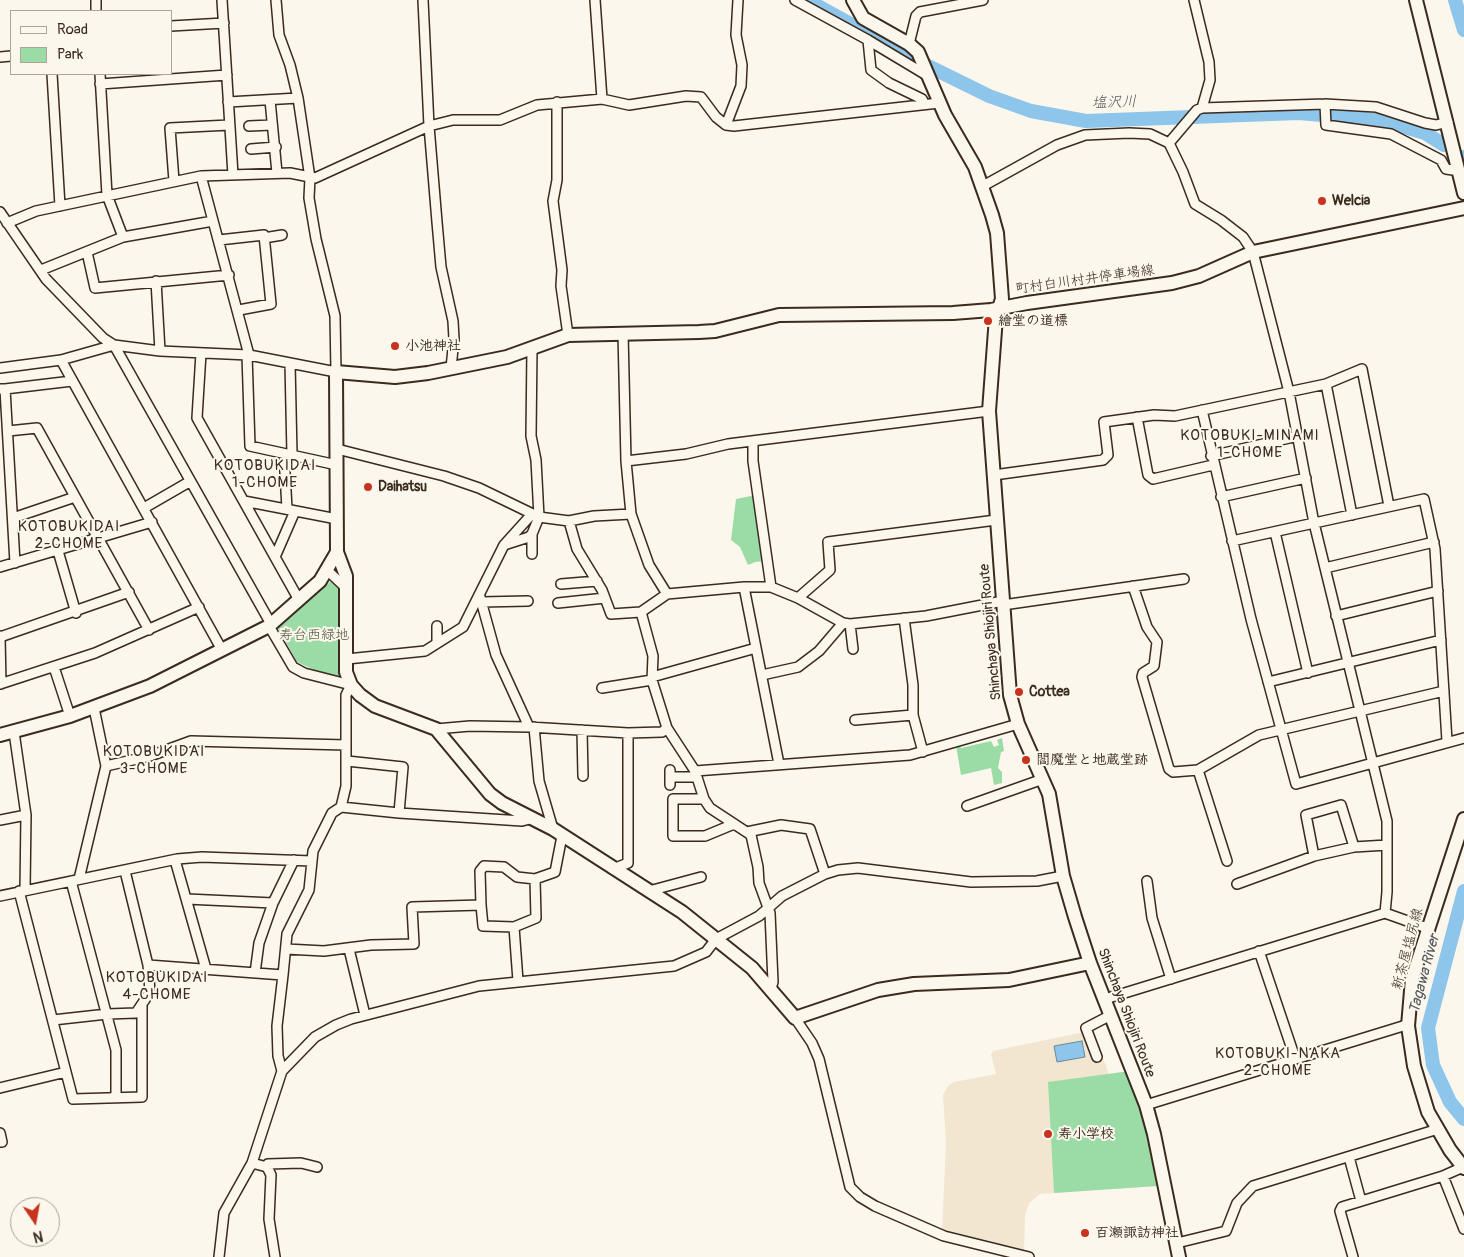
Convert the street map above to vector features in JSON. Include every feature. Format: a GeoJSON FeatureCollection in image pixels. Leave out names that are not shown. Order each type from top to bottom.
{"type":"FeatureCollection","features":[{"type":"Feature","properties":{"kind":"main road","name":"町村白川村井停車場線"},"geometry":{"type":"LineString","coordinates":[[853,0],[862,18],[909,44],[920,56],[939,102],[973,162],[983,186],[997,233],[1002,299],[1000,308],[1172,283],[1199,276],[1254,252],[1464,208]]}},
{"type":"Feature","properties":{"kind":"main road"},"geometry":{"type":"LineString","coordinates":[[1416,0],[1448,122],[1464,193]]}},
{"type":"Feature","properties":{"kind":"main road"},"geometry":{"type":"LineString","coordinates":[[1000,308],[953,313],[779,315],[715,331],[568,335],[506,357],[428,373],[395,376],[336,372],[337,552],[346,576],[346,672],[360,695],[375,706],[436,729],[490,794],[530,819],[557,832],[682,912],[716,938],[752,968],[795,1018],[878,990],[914,984],[1009,980],[1090,963]]}},
{"type":"Feature","properties":{"kind":"main road","name":"Shinchaya Shiojiri Route"},"geometry":{"type":"LineString","coordinates":[[1000,308],[995,334],[989,411],[1010,695],[1018,724],[1043,779],[1052,809],[1063,876],[1090,963],[1146,1104],[1179,1257]]}},
{"type":"Feature","properties":{"kind":"main road"},"geometry":{"type":"LineString","coordinates":[[0,735],[70,716],[150,686],[270,625],[320,581],[337,552]]}},
{"type":"Feature","properties":{"kind":"main road","name":"新茶屋塩尻線"},"geometry":{"type":"LineString","coordinates":[[1463,1167],[1438,1129],[1418,1086],[1408,1026],[1412,979],[1464,819]]}},
{"type":"Feature","properties":{"kind":"street"},"geometry":{"type":"LineString","coordinates":[[222,0],[233,175]]}},
{"type":"Feature","properties":{"kind":"street"},"geometry":{"type":"LineString","coordinates":[[0,368],[60,360],[114,345],[160,350],[248,355],[336,372],[336,316],[316,239],[309,198],[310,178],[298,98],[290,65],[279,35],[276,0]]}},
{"type":"Feature","properties":{"kind":"street"},"geometry":{"type":"LineString","coordinates":[[423,0],[429,126],[441,267],[453,321],[451,368]]}},
{"type":"Feature","properties":{"kind":"street"},"geometry":{"type":"LineString","coordinates":[[595,0],[602,99]]}},
{"type":"Feature","properties":{"kind":"street"},"geometry":{"type":"LineString","coordinates":[[726,125],[741,86],[742,65],[736,35],[738,0]]}},
{"type":"Feature","properties":{"kind":"street"},"geometry":{"type":"LineString","coordinates":[[795,0],[927,75]]}},
{"type":"Feature","properties":{"kind":"street"},"geometry":{"type":"LineString","coordinates":[[933,0],[935,10]]}},
{"type":"Feature","properties":{"kind":"street"},"geometry":{"type":"LineString","coordinates":[[909,44],[916,16],[920,12],[983,0]]}},
{"type":"Feature","properties":{"kind":"street"},"geometry":{"type":"LineString","coordinates":[[1173,140],[1199,109],[1210,80],[1209,62],[1194,0]]}},
{"type":"Feature","properties":{"kind":"street"},"geometry":{"type":"LineString","coordinates":[[172,26],[224,23]]}},
{"type":"Feature","properties":{"kind":"street"},"geometry":{"type":"LineString","coordinates":[[868,40],[871,70],[889,83],[922,99],[924,103]]}},
{"type":"Feature","properties":{"kind":"street"},"geometry":{"type":"LineString","coordinates":[[52,75],[60,206]]}},
{"type":"Feature","properties":{"kind":"street"},"geometry":{"type":"LineString","coordinates":[[100,75],[107,195],[123,237]]}},
{"type":"Feature","properties":{"kind":"street"},"geometry":{"type":"LineString","coordinates":[[100,84],[227,75]]}},
{"type":"Feature","properties":{"kind":"street"},"geometry":{"type":"LineString","coordinates":[[7,223],[36,212],[60,206],[201,176],[290,173],[315,178],[429,126],[453,120],[500,120],[537,105],[557,102],[602,99],[629,105],[686,96],[701,97],[716,117],[726,125],[939,102]]}},
{"type":"Feature","properties":{"kind":"street"},"geometry":{"type":"LineString","coordinates":[[228,102],[298,98]]}},
{"type":"Feature","properties":{"kind":"street"},"geometry":{"type":"LineString","coordinates":[[270,100],[277,173]]}},
{"type":"Feature","properties":{"kind":"street"},"geometry":{"type":"LineString","coordinates":[[557,102],[557,180],[553,201],[562,270],[560,286],[568,335]]}},
{"type":"Feature","properties":{"kind":"street"},"geometry":{"type":"LineString","coordinates":[[1199,109],[1324,104],[1376,107],[1436,125],[1448,122]]}},
{"type":"Feature","properties":{"kind":"street"},"geometry":{"type":"LineString","coordinates":[[1324,104],[1326,124],[1391,134],[1441,160],[1446,169],[1460,171]]}},
{"type":"Feature","properties":{"kind":"street"},"geometry":{"type":"LineString","coordinates":[[174,181],[170,128],[229,125]]}},
{"type":"Feature","properties":{"kind":"street"},"geometry":{"type":"LineString","coordinates":[[249,126],[272,125]]}},
{"type":"Feature","properties":{"kind":"street"},"geometry":{"type":"LineString","coordinates":[[983,186],[1057,145],[1084,135],[1129,132],[1150,134],[1173,140]]}},
{"type":"Feature","properties":{"kind":"street"},"geometry":{"type":"LineString","coordinates":[[1173,140],[1195,204],[1221,220],[1243,237],[1254,252],[1289,392],[1314,523],[1387,821],[1385,913]]}},
{"type":"Feature","properties":{"kind":"street"},"geometry":{"type":"LineString","coordinates":[[250,149],[276,147]]}},
{"type":"Feature","properties":{"kind":"street"},"geometry":{"type":"LineString","coordinates":[[201,176],[239,310],[248,355],[250,446],[337,464]]}},
{"type":"Feature","properties":{"kind":"street"},"geometry":{"type":"LineString","coordinates":[[0,212],[41,270],[80,315],[103,338],[114,345],[293,666],[304,673],[352,684],[346,695],[346,786],[342,807]]}},
{"type":"Feature","properties":{"kind":"street"},"geometry":{"type":"LineString","coordinates":[[41,270],[123,237],[213,221]]}},
{"type":"Feature","properties":{"kind":"street"},"geometry":{"type":"LineString","coordinates":[[219,240],[264,235],[272,304],[239,310]]}},
{"type":"Feature","properties":{"kind":"street"},"geometry":{"type":"LineString","coordinates":[[264,238],[282,235]]}},
{"type":"Feature","properties":{"kind":"street"},"geometry":{"type":"LineString","coordinates":[[87,252],[95,288],[156,281],[229,276]]}},
{"type":"Feature","properties":{"kind":"street"},"geometry":{"type":"LineString","coordinates":[[156,281],[160,350]]}},
{"type":"Feature","properties":{"kind":"street"},"geometry":{"type":"LineString","coordinates":[[623,333],[626,461],[631,514],[649,565],[667,594]]}},
{"type":"Feature","properties":{"kind":"street"},"geometry":{"type":"LineString","coordinates":[[532,348],[531,436],[536,460],[532,554]]}},
{"type":"Feature","properties":{"kind":"street"},"geometry":{"type":"LineString","coordinates":[[201,352],[197,418],[299,600]]}},
{"type":"Feature","properties":{"kind":"street"},"geometry":{"type":"LineString","coordinates":[[60,360],[222,650]]}},
{"type":"Feature","properties":{"kind":"street"},"geometry":{"type":"LineString","coordinates":[[275,557],[291,510],[288,454],[290,363]]}},
{"type":"Feature","properties":{"kind":"street"},"geometry":{"type":"LineString","coordinates":[[994,475],[1103,460],[1108,455],[1104,422],[1154,415],[1175,416],[1326,384],[1362,369],[1389,506]]}},
{"type":"Feature","properties":{"kind":"street"},"geometry":{"type":"LineString","coordinates":[[15,563],[8,431],[2,389],[72,381]]}},
{"type":"Feature","properties":{"kind":"street"},"geometry":{"type":"LineString","coordinates":[[1326,384],[1352,514]]}},
{"type":"Feature","properties":{"kind":"street"},"geometry":{"type":"LineString","coordinates":[[1202,410],[1232,541],[1296,784],[1447,741],[1464,738]]}},
{"type":"Feature","properties":{"kind":"street"},"geometry":{"type":"LineString","coordinates":[[626,461],[686,454],[728,444],[753,443],[989,411]]}},
{"type":"Feature","properties":{"kind":"street"},"geometry":{"type":"LineString","coordinates":[[1137,417],[1148,475],[1153,479],[1298,436]]}},
{"type":"Feature","properties":{"kind":"street"},"geometry":{"type":"LineString","coordinates":[[8,431],[37,428],[149,630]]}},
{"type":"Feature","properties":{"kind":"street"},"geometry":{"type":"LineString","coordinates":[[753,443],[753,461],[772,587]]}},
{"type":"Feature","properties":{"kind":"street"},"geometry":{"type":"LineString","coordinates":[[337,449],[444,476],[478,488],[535,515],[569,521],[594,516],[631,514]]}},
{"type":"Feature","properties":{"kind":"street"},"geometry":{"type":"LineString","coordinates":[[1221,497],[1306,478]]}},
{"type":"Feature","properties":{"kind":"street"},"geometry":{"type":"LineString","coordinates":[[144,508],[189,482]]}},
{"type":"Feature","properties":{"kind":"street"},"geometry":{"type":"LineString","coordinates":[[13,518],[76,497]]}},
{"type":"Feature","properties":{"kind":"street"},"geometry":{"type":"LineString","coordinates":[[1232,541],[1424,499],[1434,542],[1447,741]]}},
{"type":"Feature","properties":{"kind":"street"},"geometry":{"type":"LineString","coordinates":[[244,501],[337,519]]}},
{"type":"Feature","properties":{"kind":"street"},"geometry":{"type":"LineString","coordinates":[[347,659],[425,650],[463,627],[481,600],[504,545],[535,515]]}},
{"type":"Feature","properties":{"kind":"street"},"geometry":{"type":"LineString","coordinates":[[798,598],[830,570],[828,542],[996,520]]}},
{"type":"Feature","properties":{"kind":"street"},"geometry":{"type":"LineString","coordinates":[[569,521],[576,548],[597,581],[611,614],[641,612],[667,594],[744,587],[772,587],[847,623],[904,618],[1184,579]]}},
{"type":"Feature","properties":{"kind":"street"},"geometry":{"type":"LineString","coordinates":[[0,567],[152,522]]}},
{"type":"Feature","properties":{"kind":"street"},"geometry":{"type":"LineString","coordinates":[[1276,532],[1308,672]]}},
{"type":"Feature","properties":{"kind":"street"},"geometry":{"type":"LineString","coordinates":[[504,545],[529,537],[532,534]]}},
{"type":"Feature","properties":{"kind":"street"},"geometry":{"type":"LineString","coordinates":[[1325,568],[1434,542]]}},
{"type":"Feature","properties":{"kind":"street"},"geometry":{"type":"LineString","coordinates":[[58,551],[76,612]]}},
{"type":"Feature","properties":{"kind":"street"},"geometry":{"type":"LineString","coordinates":[[327,570],[346,588]]}},
{"type":"Feature","properties":{"kind":"street"},"geometry":{"type":"LineString","coordinates":[[561,584],[597,581]]}},
{"type":"Feature","properties":{"kind":"street"},"geometry":{"type":"LineString","coordinates":[[1133,586],[1147,627],[1157,642],[1154,666],[1143,673],[1142,677],[1169,768],[1172,772],[1198,770],[1259,735],[1444,691]]}},
{"type":"Feature","properties":{"kind":"street"},"geometry":{"type":"LineString","coordinates":[[744,587],[779,764]]}},
{"type":"Feature","properties":{"kind":"street"},"geometry":{"type":"LineString","coordinates":[[1336,616],[1438,591]]}},
{"type":"Feature","properties":{"kind":"street"},"geometry":{"type":"LineString","coordinates":[[129,592],[0,637],[1,684],[54,668],[149,630],[199,607]]}},
{"type":"Feature","properties":{"kind":"street"},"geometry":{"type":"LineString","coordinates":[[558,603],[605,598]]}},
{"type":"Feature","properties":{"kind":"street"},"geometry":{"type":"LineString","coordinates":[[481,600],[528,601]]}},
{"type":"Feature","properties":{"kind":"street"},"geometry":{"type":"LineString","coordinates":[[481,600],[496,655],[531,727],[539,781],[557,832],[555,872],[534,879],[517,876],[504,868],[484,866],[480,871],[483,926],[514,927],[536,918],[534,879]]}},
{"type":"Feature","properties":{"kind":"street"},"geometry":{"type":"LineString","coordinates":[[641,612],[653,656],[652,678],[667,728],[696,774],[704,799],[710,808],[751,835],[758,867],[759,883],[768,906],[773,982],[770,991]]}},
{"type":"Feature","properties":{"kind":"street"},"geometry":{"type":"LineString","coordinates":[[904,618],[913,686],[913,715],[923,752]]}},
{"type":"Feature","properties":{"kind":"street"},"geometry":{"type":"LineString","coordinates":[[847,623],[853,649]]}},
{"type":"Feature","properties":{"kind":"street"},"geometry":{"type":"LineString","coordinates":[[762,674],[798,668],[819,651],[847,623]]}},
{"type":"Feature","properties":{"kind":"street"},"geometry":{"type":"LineString","coordinates":[[437,626],[437,643]]}},
{"type":"Feature","properties":{"kind":"street"},"geometry":{"type":"LineString","coordinates":[[1268,682],[1441,640]]}},
{"type":"Feature","properties":{"kind":"street"},"geometry":{"type":"LineString","coordinates":[[607,690],[756,648]]}},
{"type":"Feature","properties":{"kind":"street"},"geometry":{"type":"LineString","coordinates":[[54,668],[70,716]]}},
{"type":"Feature","properties":{"kind":"street"},"geometry":{"type":"LineString","coordinates":[[94,708],[106,766],[75,880],[116,1050],[116,1097]]}},
{"type":"Feature","properties":{"kind":"street"},"geometry":{"type":"LineString","coordinates":[[855,720],[913,715]]}},
{"type":"Feature","properties":{"kind":"street"},"geometry":{"type":"LineString","coordinates":[[670,777],[779,764],[923,752],[1018,724]]}},
{"type":"Feature","properties":{"kind":"street"},"geometry":{"type":"LineString","coordinates":[[436,729],[470,726],[531,727],[628,733],[662,732],[667,728]]}},
{"type":"Feature","properties":{"kind":"street"},"geometry":{"type":"LineString","coordinates":[[582,730],[583,776]]}},
{"type":"Feature","properties":{"kind":"street"},"geometry":{"type":"LineString","coordinates":[[14,732],[26,815],[22,891],[73,1099],[142,1097],[142,1005]]}},
{"type":"Feature","properties":{"kind":"street"},"geometry":{"type":"LineString","coordinates":[[613,869],[628,863],[628,733]]}},
{"type":"Feature","properties":{"kind":"street"},"geometry":{"type":"LineString","coordinates":[[106,766],[150,756],[191,742],[346,745]]}},
{"type":"Feature","properties":{"kind":"street"},"geometry":{"type":"LineString","coordinates":[[346,761],[403,767],[400,814]]}},
{"type":"Feature","properties":{"kind":"street"},"geometry":{"type":"LineString","coordinates":[[1198,770],[1227,860]]}},
{"type":"Feature","properties":{"kind":"street"},"geometry":{"type":"LineString","coordinates":[[967,806],[1043,779]]}},
{"type":"Feature","properties":{"kind":"street"},"geometry":{"type":"LineString","coordinates":[[704,799],[673,800],[673,836],[705,836],[734,824]]}},
{"type":"Feature","properties":{"kind":"street"},"geometry":{"type":"LineString","coordinates":[[1314,856],[1306,815],[1341,805],[1354,847]]}},
{"type":"Feature","properties":{"kind":"street"},"geometry":{"type":"LineString","coordinates":[[282,1071],[278,1056],[277,1026],[287,934],[309,890],[313,851],[332,813],[342,807],[400,814],[522,821],[530,819]]}},
{"type":"Feature","properties":{"kind":"street"},"geometry":{"type":"LineString","coordinates":[[0,820],[26,815]]}},
{"type":"Feature","properties":{"kind":"street"},"geometry":{"type":"LineString","coordinates":[[747,832],[781,824],[810,829],[825,874]]}},
{"type":"Feature","properties":{"kind":"street"},"geometry":{"type":"LineString","coordinates":[[1237,884],[1314,856],[1354,847],[1387,845]]}},
{"type":"Feature","properties":{"kind":"street"},"geometry":{"type":"LineString","coordinates":[[0,896],[175,860],[202,857],[312,861]]}},
{"type":"Feature","properties":{"kind":"street"},"geometry":{"type":"LineString","coordinates":[[175,860],[206,969]]}},
{"type":"Feature","properties":{"kind":"street"},"geometry":{"type":"LineString","coordinates":[[255,973],[259,943],[273,903],[294,860]]}},
{"type":"Feature","properties":{"kind":"street"},"geometry":{"type":"LineString","coordinates":[[219,1257],[224,1213],[252,1163],[282,1071],[315,1037],[336,1025],[365,1015],[478,986],[674,966],[706,952],[716,938],[758,916],[782,896],[825,874],[838,870],[858,868],[971,882],[1037,881],[1063,876]]}},
{"type":"Feature","properties":{"kind":"street"},"geometry":{"type":"LineString","coordinates":[[53,1020],[108,1014],[136,1014],[150,992],[148,965],[124,871]]}},
{"type":"Feature","properties":{"kind":"street"},"geometry":{"type":"LineString","coordinates":[[649,891],[697,880]]}},
{"type":"Feature","properties":{"kind":"street"},"geometry":{"type":"LineString","coordinates":[[1147,881],[1152,918],[1171,979]]}},
{"type":"Feature","properties":{"kind":"street"},"geometry":{"type":"LineString","coordinates":[[187,900],[273,903]]}},
{"type":"Feature","properties":{"kind":"street"},"geometry":{"type":"LineString","coordinates":[[286,949],[324,951],[414,944],[412,907],[481,905]]}},
{"type":"Feature","properties":{"kind":"street"},"geometry":{"type":"LineString","coordinates":[[1105,999],[1259,950],[1385,913],[1427,928]]}},
{"type":"Feature","properties":{"kind":"street"},"geometry":{"type":"LineString","coordinates":[[514,927],[518,982]]}},
{"type":"Feature","properties":{"kind":"street"},"geometry":{"type":"LineString","coordinates":[[349,949],[365,1015]]}},
{"type":"Feature","properties":{"kind":"street"},"geometry":{"type":"LineString","coordinates":[[1259,950],[1295,1058]]}},
{"type":"Feature","properties":{"kind":"street"},"geometry":{"type":"LineString","coordinates":[[148,965],[283,975]]}},
{"type":"Feature","properties":{"kind":"street"},"geometry":{"type":"LineString","coordinates":[[1096,1057],[1086,1028],[1111,1015]]}},
{"type":"Feature","properties":{"kind":"street"},"geometry":{"type":"LineString","coordinates":[[795,1018],[812,1044],[819,1059],[850,1187],[860,1197],[875,1206],[944,1236],[1002,1248],[1029,1257]]}},
{"type":"Feature","properties":{"kind":"street"},"geometry":{"type":"LineString","coordinates":[[1146,1104],[1403,1026]]}},
{"type":"Feature","properties":{"kind":"street"},"geometry":{"type":"LineString","coordinates":[[0,1088],[66,1072]]}},
{"type":"Feature","properties":{"kind":"street"},"geometry":{"type":"LineString","coordinates":[[1177,1243],[1226,1231],[1238,1203],[1253,1186],[1438,1129]]}},
{"type":"Feature","properties":{"kind":"street"},"geometry":{"type":"LineString","coordinates":[[0,1133],[2,1142],[0,1142]]}},
{"type":"Feature","properties":{"kind":"street"},"geometry":{"type":"LineString","coordinates":[[1349,1157],[1361,1201]]}},
{"type":"Feature","properties":{"kind":"street"},"geometry":{"type":"LineString","coordinates":[[252,1163],[267,1167],[272,1175],[270,1219],[275,1257]]}},
{"type":"Feature","properties":{"kind":"street"},"geometry":{"type":"LineString","coordinates":[[267,1167],[268,1164],[301,1163],[317,1167]]}},
{"type":"Feature","properties":{"kind":"street"},"geometry":{"type":"LineString","coordinates":[[1352,1257],[1340,1211],[1342,1207],[1443,1176],[1463,1167]]}},
{"type":"Feature","properties":{"kind":"street"},"geometry":{"type":"LineString","coordinates":[[1443,1176],[1464,1229]]}},
{"type":"Feature","properties":{"kind":"shaded area","name":"寿小学校"},"geometry":{"type":"Polygon","coordinates":[[[1084,1032],[1091,1059],[1099,1057],[1105,1063],[1109,1074],[1130,1071],[1157,1186],[1040,1194],[1029,1203],[1025,1215],[1024,1251],[942,1232],[946,1143],[943,1095],[948,1086],[954,1082],[996,1074],[991,1055],[993,1051],[1084,1032]]]}},
{"type":"Feature","properties":{"kind":"green space"},"geometry":{"type":"Polygon","coordinates":[[[756,495],[766,561],[748,565],[740,547],[731,540],[736,499],[756,495]]]}},
{"type":"Feature","properties":{"kind":"green space","name":"寿台西緑地"},"geometry":{"type":"Polygon","coordinates":[[[331,581],[337,586],[341,595],[342,677],[319,672],[297,662],[278,628],[331,581]]]}},
{"type":"Feature","properties":{"kind":"green space"},"geometry":{"type":"Polygon","coordinates":[[[1002,738],[1004,751],[1001,752],[998,768],[1002,772],[1002,783],[994,785],[991,768],[961,775],[956,745],[959,744],[961,748],[991,741],[994,747],[999,745],[997,740],[1002,738]]]}},
{"type":"Feature","properties":{"kind":"green space"},"geometry":{"type":"Polygon","coordinates":[[[1130,1071],[1149,1125],[1160,1182],[1157,1186],[1054,1193],[1048,1082],[1130,1071]]]}},
{"type":"Feature","properties":{"kind":"water"},"geometry":{"type":"Polygon","coordinates":[[[1082,1041],[1085,1057],[1057,1062],[1054,1046],[1082,1041]]]}},
{"type":"Feature","properties":{"kind":"waterway","name":"塩沢川"},"geometry":{"type":"LineString","coordinates":[[807,0],[912,58],[989,96],[1031,111],[1086,121],[1298,113],[1347,117],[1384,121],[1425,133],[1444,145]]}},
{"type":"Feature","properties":{"kind":"waterway"},"geometry":{"type":"LineString","coordinates":[[1455,0],[1464,30]]}},
{"type":"Feature","properties":{"kind":"waterway","name":"Tagawa River"},"geometry":{"type":"LineString","coordinates":[[1464,891],[1428,1028],[1433,1065],[1450,1102],[1464,1119]]}},
{"type":"Feature","properties":{"kind":"place","name":"Welcia"},"geometry":{"type":"Point","coordinates":[1322,201]}},
{"type":"Feature","properties":{"kind":"place","name":"繪堂の道標"},"geometry":{"type":"Point","coordinates":[988,321]}},
{"type":"Feature","properties":{"kind":"place","name":"小池神社"},"geometry":{"type":"Point","coordinates":[395,346]}},
{"type":"Feature","properties":{"kind":"place","name":"Daihatsu"},"geometry":{"type":"Point","coordinates":[368,487]}},
{"type":"Feature","properties":{"kind":"place","name":"Cottea"},"geometry":{"type":"Point","coordinates":[1019,692]}},
{"type":"Feature","properties":{"kind":"place","name":"閻魔堂と地蔵堂跡"},"geometry":{"type":"Point","coordinates":[1026,760]}},
{"type":"Feature","properties":{"kind":"place","name":"寿小学校"},"geometry":{"type":"Point","coordinates":[1048,1134]}},
{"type":"Feature","properties":{"kind":"place","name":"百瀬諏訪神社"},"geometry":{"type":"Point","coordinates":[1085,1233]}},
{"type":"Feature","properties":{"kind":"district","name":"KOTOBUKI-MINAMI 1-CHOME"},"geometry":{"type":"Point","coordinates":[1250,444]}},
{"type":"Feature","properties":{"kind":"district","name":"KOTOBUKIDAI 1-CHOME"},"geometry":{"type":"Point","coordinates":[265,474]}},
{"type":"Feature","properties":{"kind":"district","name":"KOTOBUKIDAI 2-CHOME"},"geometry":{"type":"Point","coordinates":[69,536]}},
{"type":"Feature","properties":{"kind":"district","name":"KOTOBUKIDAI 3-CHOME"},"geometry":{"type":"Point","coordinates":[154,760]}},
{"type":"Feature","properties":{"kind":"district","name":"KOTOBUKIDAI 4-CHOME"},"geometry":{"type":"Point","coordinates":[157,986]}},
{"type":"Feature","properties":{"kind":"district","name":"KOTOBUKI-NAKA 2-CHOME"},"geometry":{"type":"Point","coordinates":[1278,1062]}}]}
